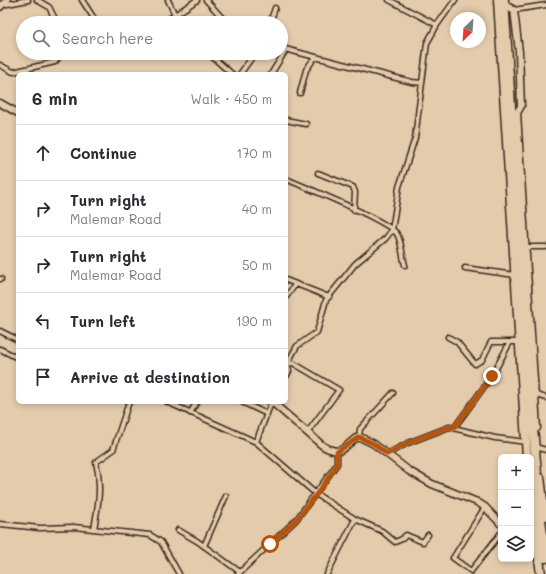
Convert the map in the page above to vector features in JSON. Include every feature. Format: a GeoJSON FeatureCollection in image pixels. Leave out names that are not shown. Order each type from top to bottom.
{"type":"FeatureCollection","features":[{"type":"Feature","properties":{"kind":"highway"},"geometry":{"type":"LineString","coordinates":[[504,3],[515,275],[527,454]]}},
{"type":"Feature","properties":{"kind":"highway"},"geometry":{"type":"LineString","coordinates":[[504,3],[533,394],[540,520],[546,558]]}},
{"type":"Feature","properties":{"kind":"highway"},"geometry":{"type":"LineString","coordinates":[[534,543],[541,574]]}},
{"type":"Feature","properties":{"kind":"street"},"geometry":{"type":"LineString","coordinates":[[3,4],[28,0]]}},
{"type":"Feature","properties":{"kind":"street"},"geometry":{"type":"LineString","coordinates":[[37,0],[49,7],[54,16]]}},
{"type":"Feature","properties":{"kind":"street"},"geometry":{"type":"LineString","coordinates":[[82,0],[92,16]]}},
{"type":"Feature","properties":{"kind":"street"},"geometry":{"type":"LineString","coordinates":[[168,0],[175,15],[197,0]]}},
{"type":"Feature","properties":{"kind":"street"},"geometry":{"type":"LineString","coordinates":[[206,0],[219,16]]}},
{"type":"Feature","properties":{"kind":"street"},"geometry":{"type":"LineString","coordinates":[[389,0],[437,25]]}},
{"type":"Feature","properties":{"kind":"street"},"geometry":{"type":"LineString","coordinates":[[288,362],[297,346],[317,332],[324,305],[329,297],[355,264],[386,238],[392,230],[399,187],[415,138],[426,43],[455,0]]}},
{"type":"Feature","properties":{"kind":"street"},"geometry":{"type":"LineString","coordinates":[[504,3],[514,10],[546,5]]}},
{"type":"Feature","properties":{"kind":"street"},"geometry":{"type":"LineString","coordinates":[[272,16],[275,8]]}},
{"type":"Feature","properties":{"kind":"street"},"geometry":{"type":"LineString","coordinates":[[514,10],[519,52],[521,106],[517,113],[526,247],[533,394],[546,398]]}},
{"type":"Feature","properties":{"kind":"street"},"geometry":{"type":"LineString","coordinates":[[288,50],[412,82],[422,83]]}},
{"type":"Feature","properties":{"kind":"street"},"geometry":{"type":"LineString","coordinates":[[300,93],[306,70],[315,57]]}},
{"type":"Feature","properties":{"kind":"street"},"geometry":{"type":"LineString","coordinates":[[0,65],[12,72],[54,62],[56,60]]}},
{"type":"Feature","properties":{"kind":"street"},"geometry":{"type":"LineString","coordinates":[[216,60],[230,72]]}},
{"type":"Feature","properties":{"kind":"street"},"geometry":{"type":"LineString","coordinates":[[241,72],[250,60]]}},
{"type":"Feature","properties":{"kind":"street"},"geometry":{"type":"LineString","coordinates":[[272,72],[280,60]]}},
{"type":"Feature","properties":{"kind":"street"},"geometry":{"type":"LineString","coordinates":[[0,103],[16,112]]}},
{"type":"Feature","properties":{"kind":"street"},"geometry":{"type":"LineString","coordinates":[[288,120],[306,124]]}},
{"type":"Feature","properties":{"kind":"street"},"geometry":{"type":"LineString","coordinates":[[318,173],[353,187],[355,192],[354,210]]}},
{"type":"Feature","properties":{"kind":"street"},"geometry":{"type":"LineString","coordinates":[[288,181],[354,210],[392,230],[398,235],[405,265]]}},
{"type":"Feature","properties":{"kind":"street"},"geometry":{"type":"LineString","coordinates":[[526,247],[546,247]]}},
{"type":"Feature","properties":{"kind":"street"},"geometry":{"type":"LineString","coordinates":[[465,268],[515,275]]}},
{"type":"Feature","properties":{"kind":"street"},"geometry":{"type":"LineString","coordinates":[[288,281],[329,297]]}},
{"type":"Feature","properties":{"kind":"street"},"geometry":{"type":"LineString","coordinates":[[288,294],[295,285]]}},
{"type":"Feature","properties":{"kind":"street"},"geometry":{"type":"LineString","coordinates":[[0,331],[16,339]]}},
{"type":"Feature","properties":{"kind":"street"},"geometry":{"type":"LineString","coordinates":[[448,337],[457,342],[474,364],[482,360],[491,342],[520,342]]}},
{"type":"Feature","properties":{"kind":"street"},"geometry":{"type":"LineString","coordinates":[[454,428],[492,376],[510,342]]}},
{"type":"Feature","properties":{"kind":"street"},"geometry":{"type":"LineString","coordinates":[[0,349],[16,357]]}},
{"type":"Feature","properties":{"kind":"street"},"geometry":{"type":"LineString","coordinates":[[288,364],[293,363],[340,390],[307,433]]}},
{"type":"Feature","properties":{"kind":"street"},"geometry":{"type":"LineString","coordinates":[[337,452],[359,437],[360,429],[393,393]]}},
{"type":"Feature","properties":{"kind":"street"},"geometry":{"type":"LineString","coordinates":[[94,530],[100,492],[100,482],[96,462],[113,450],[128,404]]}},
{"type":"Feature","properties":{"kind":"street"},"geometry":{"type":"LineString","coordinates":[[171,404],[256,442],[316,494],[355,519],[382,531],[395,542],[402,539],[406,535],[423,542],[428,535]]}},
{"type":"Feature","properties":{"kind":"street"},"geometry":{"type":"LineString","coordinates":[[190,413],[196,404]]}},
{"type":"Feature","properties":{"kind":"street"},"geometry":{"type":"LineString","coordinates":[[246,404],[267,414]]}},
{"type":"Feature","properties":{"kind":"street"},"geometry":{"type":"LineString","coordinates":[[256,442],[270,404]]}},
{"type":"Feature","properties":{"kind":"street"},"geometry":{"type":"LineString","coordinates":[[274,404],[323,446],[337,452]]}},
{"type":"Feature","properties":{"kind":"street"},"geometry":{"type":"LineString","coordinates":[[387,454],[408,443],[449,427],[495,438],[526,442]]}},
{"type":"Feature","properties":{"kind":"street"},"geometry":{"type":"LineString","coordinates":[[359,437],[374,444],[409,471],[432,484],[470,498],[485,507],[498,521]]}},
{"type":"Feature","properties":{"kind":"street"},"geometry":{"type":"LineString","coordinates":[[546,450],[536,448],[546,517]]}},
{"type":"Feature","properties":{"kind":"street"},"geometry":{"type":"LineString","coordinates":[[178,530],[204,546],[239,573],[296,520],[337,464],[337,452]]}},
{"type":"Feature","properties":{"kind":"street"},"geometry":{"type":"LineString","coordinates":[[204,546],[226,496]]}},
{"type":"Feature","properties":{"kind":"street"},"geometry":{"type":"LineString","coordinates":[[485,507],[454,558],[471,571],[498,537]]}},
{"type":"Feature","properties":{"kind":"street"},"geometry":{"type":"LineString","coordinates":[[327,574],[355,519]]}},
{"type":"Feature","properties":{"kind":"street"},"geometry":{"type":"LineString","coordinates":[[0,524],[40,528],[74,527],[143,534],[156,537],[170,556],[179,574]]}},
{"type":"Feature","properties":{"kind":"route"},"geometry":{"type":"LineString","coordinates":[[270,544],[296,520],[320,490],[337,464],[337,452],[359,437],[374,444],[387,454],[408,443],[449,427],[454,428],[492,376]]}}]}
